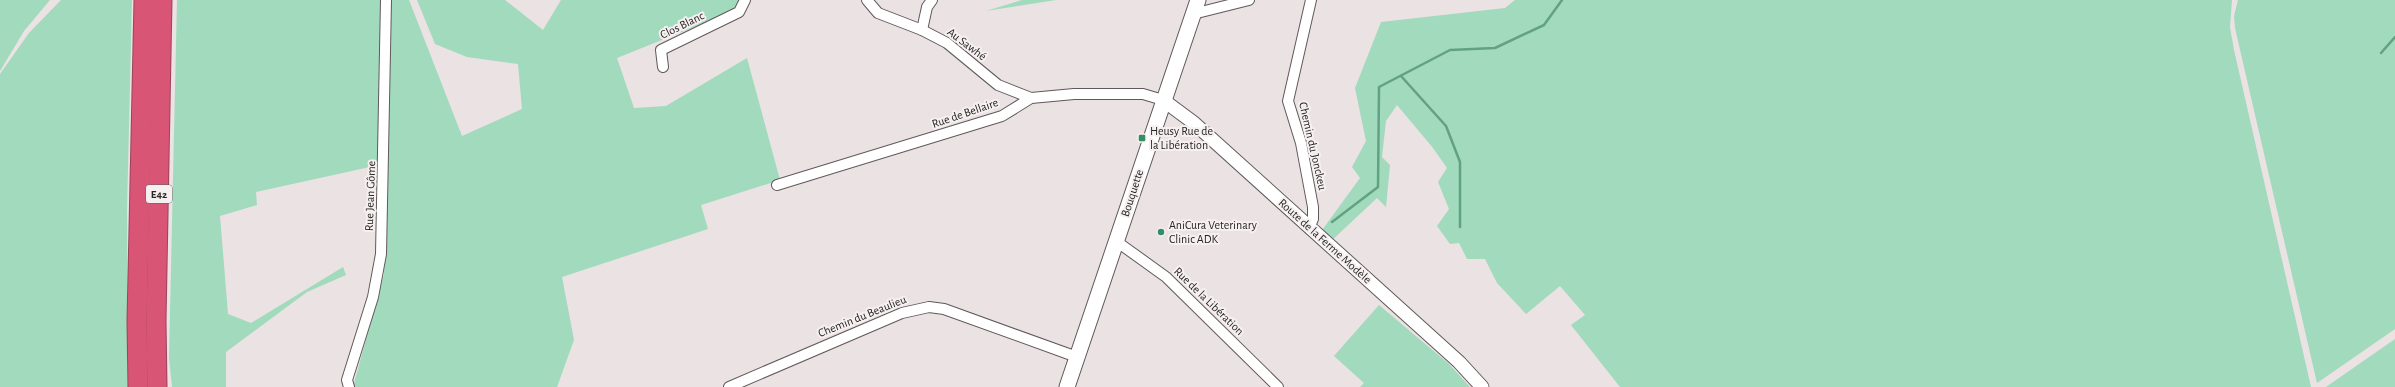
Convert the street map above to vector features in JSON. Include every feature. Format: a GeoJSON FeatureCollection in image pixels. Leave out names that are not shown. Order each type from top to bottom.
{"type":"FeatureCollection","features":[{"type":"Feature","properties":{"kind":"highway","name":"E42"},"geometry":{"type":"LineString","coordinates":[[138,387],[137,321],[144,0]]}},
{"type":"Feature","properties":{"kind":"highway","name":"E42"},"geometry":{"type":"LineString","coordinates":[[157,387],[156,321],[162,0]]}},
{"type":"Feature","properties":{"kind":"main road","name":"Bouquette"},"geometry":{"type":"LineString","coordinates":[[1067,387],[1163,100],[1196,7]]}},
{"type":"Feature","properties":{"kind":"street","name":"Rue Jean Gôme"},"geometry":{"type":"LineString","coordinates":[[349,387],[347,380],[373,297],[381,254],[386,0]]}},
{"type":"Feature","properties":{"kind":"street","name":"Clos Blanc"},"geometry":{"type":"LineString","coordinates":[[663,67],[661,50],[739,12],[745,0]]}},
{"type":"Feature","properties":{"kind":"street","name":"Au Sawhé"},"geometry":{"type":"LineString","coordinates":[[867,0],[878,13],[922,30],[947,43],[998,85],[1031,98]]}},
{"type":"Feature","properties":{"kind":"street"},"geometry":{"type":"LineString","coordinates":[[922,30],[927,7],[932,0]]}},
{"type":"Feature","properties":{"kind":"street"},"geometry":{"type":"LineString","coordinates":[[1196,7],[1249,0]]}},
{"type":"Feature","properties":{"kind":"street","name":"Chemin du Jonckeu"},"geometry":{"type":"LineString","coordinates":[[1309,228],[1313,219],[1313,207],[1301,143],[1288,101],[1311,0]]}},
{"type":"Feature","properties":{"kind":"street","name":"Rue de Bellaire"},"geometry":{"type":"LineString","coordinates":[[777,185],[1002,116],[1031,98],[1074,94],[1143,94],[1163,100]]}},
{"type":"Feature","properties":{"kind":"street","name":"Route de la Ferme Modèle"},"geometry":{"type":"LineString","coordinates":[[1163,100],[1194,123],[1459,362],[1482,387]]}},
{"type":"Feature","properties":{"kind":"street","name":"Rue de la Libération"},"geometry":{"type":"LineString","coordinates":[[1116,242],[1166,277],[1278,387]]}},
{"type":"Feature","properties":{"kind":"street","name":"Chemin du Beaulieu"},"geometry":{"type":"LineString","coordinates":[[729,387],[902,313],[928,307],[944,309],[1077,357]]}},
{"type":"Feature","properties":{"kind":"green space"},"geometry":{"type":"Polygon","coordinates":[[[0,0],[50,0],[24,31],[0,71],[0,0]]]}},
{"type":"Feature","properties":{"kind":"green space"},"geometry":{"type":"Polygon","coordinates":[[[61,0],[132,0],[127,210],[128,387],[0,387],[0,74],[29,33],[61,0]]]}},
{"type":"Feature","properties":{"kind":"green space"},"geometry":{"type":"Polygon","coordinates":[[[177,0],[384,0],[379,70],[379,165],[256,192],[257,205],[220,216],[228,314],[251,323],[343,267],[346,275],[307,292],[226,352],[226,387],[172,387],[169,358],[177,0]]]}},
{"type":"Feature","properties":{"kind":"green space"},"geometry":{"type":"Polygon","coordinates":[[[390,0],[409,0],[462,136],[522,109],[518,64],[467,57],[435,44],[417,0],[505,0],[543,30],[561,0],[740,0],[734,11],[617,58],[634,108],[666,106],[747,58],[780,180],[701,205],[708,229],[562,277],[574,340],[557,387],[353,387],[384,274],[390,0]]]}},
{"type":"Feature","properties":{"kind":"green space"},"geometry":{"type":"Polygon","coordinates":[[[1022,0],[1056,0],[986,11],[1022,0]]]}},
{"type":"Feature","properties":{"kind":"green space"},"geometry":{"type":"Polygon","coordinates":[[[1515,0],[2232,0],[2230,27],[2234,50],[2311,387],[1620,387],[1571,325],[1585,315],[1560,286],[1526,314],[1497,283],[1485,259],[1467,259],[1459,243],[1450,244],[1437,226],[1449,209],[1438,182],[1447,168],[1433,148],[1397,105],[1386,121],[1382,157],[1390,165],[1386,207],[1377,198],[1330,242],[1320,233],[1360,178],[1352,167],[1366,141],[1355,88],[1381,22],[1505,8],[1515,0]]]}},
{"type":"Feature","properties":{"kind":"green space"},"geometry":{"type":"Polygon","coordinates":[[[2238,0],[2395,0],[2395,329],[2317,383],[2235,28],[2234,16],[2238,0]]]}},
{"type":"Feature","properties":{"kind":"green space"},"geometry":{"type":"Polygon","coordinates":[[[1379,305],[1449,364],[1470,387],[1360,387],[1364,383],[1334,356],[1379,305]]]}},
{"type":"Feature","properties":{"kind":"green space"},"geometry":{"type":"Polygon","coordinates":[[[2395,339],[2395,387],[2326,387],[2395,339]]]}},
{"type":"Feature","properties":{"kind":"waterway"},"geometry":{"type":"LineString","coordinates":[[1332,222],[1378,187],[1379,87],[1450,50],[1495,48],[1544,25],[1562,0]]}},
{"type":"Feature","properties":{"kind":"waterway"},"geometry":{"type":"LineString","coordinates":[[2381,53],[2395,37]]}},
{"type":"Feature","properties":{"kind":"waterway"},"geometry":{"type":"LineString","coordinates":[[1401,76],[1446,126],[1460,162],[1460,227]]}},
{"type":"Feature","properties":{"kind":"place","name":"Heusy Rue de la Libération"},"geometry":{"type":"Point","coordinates":[1142,138]}},
{"type":"Feature","properties":{"kind":"place","name":"AniCura Veterinary Clinic ADK"},"geometry":{"type":"Point","coordinates":[1161,232]}}]}
